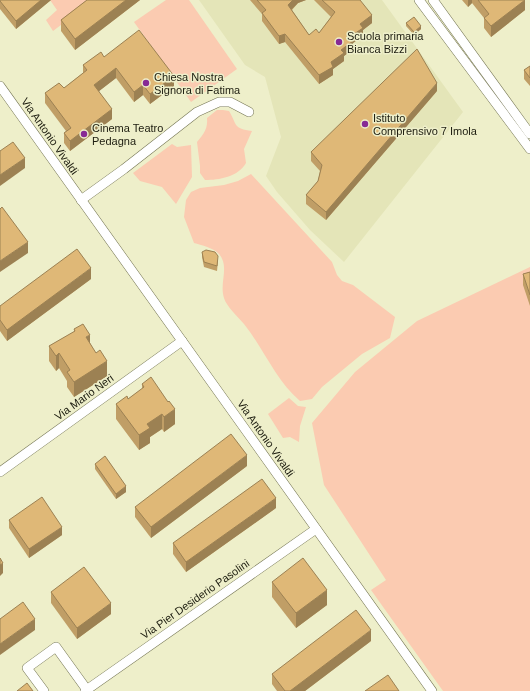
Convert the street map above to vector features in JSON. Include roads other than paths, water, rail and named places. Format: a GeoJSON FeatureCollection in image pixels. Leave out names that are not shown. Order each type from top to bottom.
{"type":"FeatureCollection","features":[{"type":"Feature","properties":{"kind":"street"},"geometry":{"type":"LineString","coordinates":[[419,0],[479,82],[530,134]]}},
{"type":"Feature","properties":{"kind":"street"},"geometry":{"type":"LineString","coordinates":[[433,0],[487,76],[502,104],[530,149]]}},
{"type":"Feature","properties":{"kind":"street"},"geometry":{"type":"LineString","coordinates":[[479,82],[487,76]]}},
{"type":"Feature","properties":{"kind":"street","name":"Via Antonio Vivaldi"},"geometry":{"type":"LineString","coordinates":[[0,86],[432,691]]}},
{"type":"Feature","properties":{"kind":"street"},"geometry":{"type":"LineString","coordinates":[[80,200],[124,169],[197,112],[219,102],[230,102],[249,112]]}},
{"type":"Feature","properties":{"kind":"street","name":"Via Mario Neri"},"geometry":{"type":"LineString","coordinates":[[0,472],[182,341]]}},
{"type":"Feature","properties":{"kind":"street","name":"Via Pier Desiderio Pasolini"},"geometry":{"type":"LineString","coordinates":[[44,691],[27,668],[56,646],[86,690],[316,529]]}},
{"type":"Feature","properties":{"kind":"place","name":"Scuola primaria Bianca Bizzi"},"geometry":{"type":"Point","coordinates":[339,42]}},
{"type":"Feature","properties":{"kind":"place","name":"Chiesa Nostra Signora di Fatima"},"geometry":{"type":"Point","coordinates":[146,83]}},
{"type":"Feature","properties":{"kind":"place","name":"Istituto Comprensivo 7 Imola"},"geometry":{"type":"Point","coordinates":[365,124]}},
{"type":"Feature","properties":{"kind":"place","name":"Cinema Teatro Pedagna"},"geometry":{"type":"Point","coordinates":[84,134]}}]}
